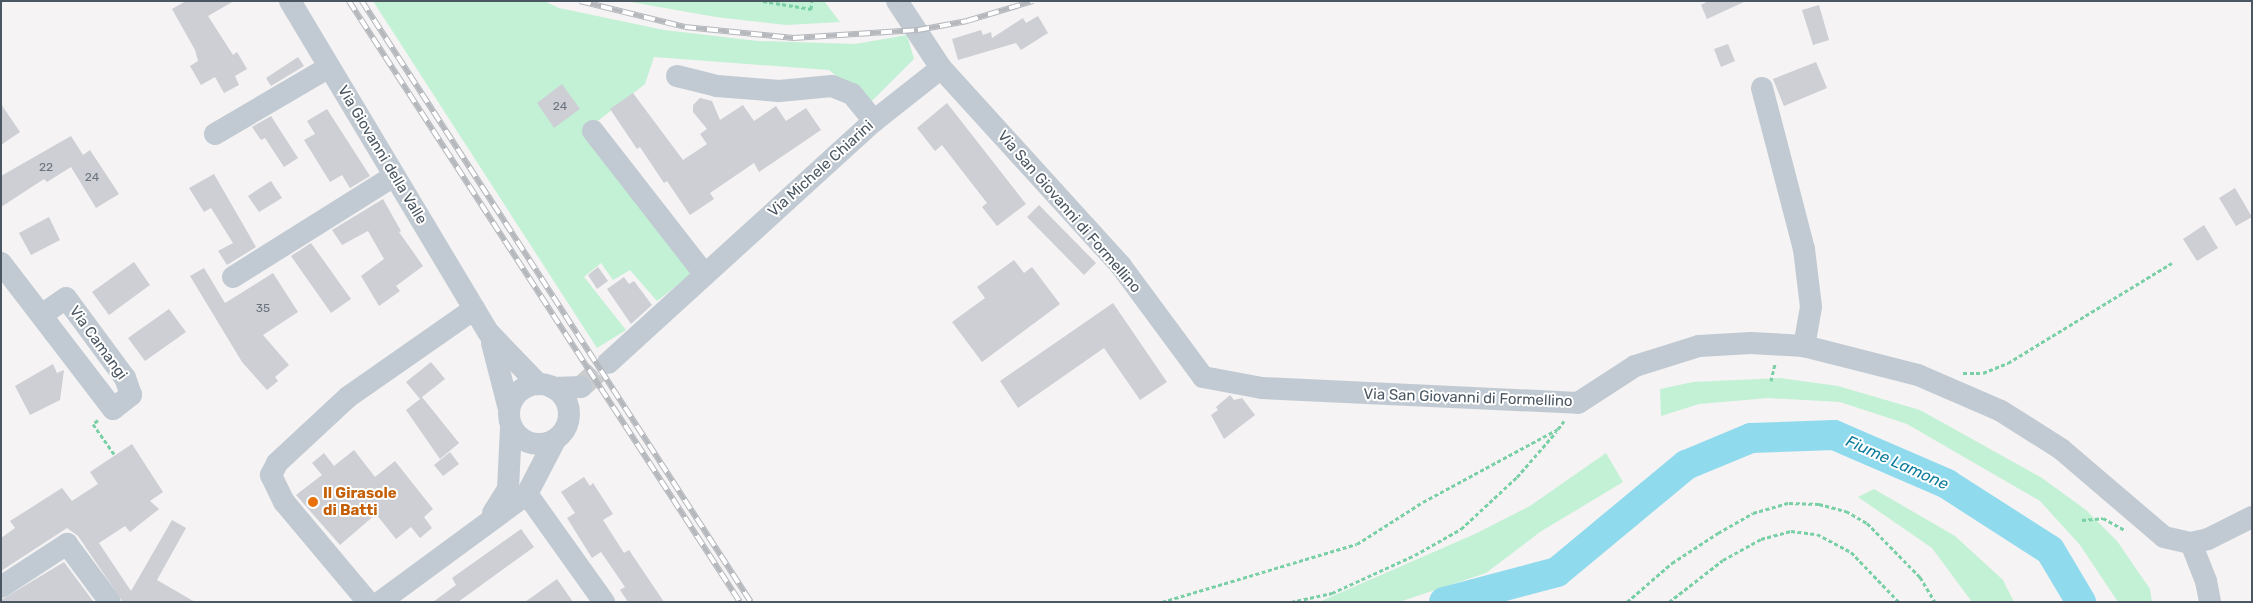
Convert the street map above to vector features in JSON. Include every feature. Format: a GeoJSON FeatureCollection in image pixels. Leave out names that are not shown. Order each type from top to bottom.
{"type":"FeatureCollection","features":[{"type":"Feature","properties":{"kind":"street","name":"Via Giovanni della Valle"},"geometry":{"type":"LineString","coordinates":[[290,1],[488,333],[512,360],[545,386]]}},
{"type":"Feature","properties":{"kind":"street","name":"Via San Giovanni di Formellino"},"geometry":{"type":"LineString","coordinates":[[897,1],[941,68],[1120,266],[1203,377],[1262,388],[1578,403],[1635,366],[1699,346],[1751,343],[1804,346],[1918,376],[2001,411],[2061,449],[2158,533],[2176,542],[2191,543]]}},
{"type":"Feature","properties":{"kind":"street"},"geometry":{"type":"LineString","coordinates":[[216,134],[329,67]]}},
{"type":"Feature","properties":{"kind":"street","name":"Via Michele Chiarini"},"geometry":{"type":"LineString","coordinates":[[608,363],[874,121],[941,68]]}},
{"type":"Feature","properties":{"kind":"street"},"geometry":{"type":"LineString","coordinates":[[677,76],[717,86],[779,91],[832,86],[852,94],[874,121]]}},
{"type":"Feature","properties":{"kind":"street"},"geometry":{"type":"LineString","coordinates":[[1762,88],[1804,249],[1811,307],[1804,346]]}},
{"type":"Feature","properties":{"kind":"street"},"geometry":{"type":"LineString","coordinates":[[593,131],[704,275]]}},
{"type":"Feature","properties":{"kind":"street"},"geometry":{"type":"LineString","coordinates":[[232,277],[394,176]]}},
{"type":"Feature","properties":{"kind":"street","name":"Via Camangi"},"geometry":{"type":"LineString","coordinates":[[1,263],[42,315],[66,298],[125,378],[131,395],[113,409]]}},
{"type":"Feature","properties":{"kind":"street"},"geometry":{"type":"LineString","coordinates":[[368,602],[284,502],[271,475],[277,463],[348,396],[474,309]]}},
{"type":"Feature","properties":{"kind":"street","name":"Via Giovanni della Valle"},"geometry":{"type":"LineString","coordinates":[[488,333],[510,418]]}},
{"type":"Feature","properties":{"kind":"street"},"geometry":{"type":"LineString","coordinates":[[545,386],[568,407]]}},
{"type":"Feature","properties":{"kind":"street"},"geometry":{"type":"LineString","coordinates":[[380,602],[490,518],[527,494],[555,440],[567,425],[568,407],[581,387],[545,386],[519,391],[510,418],[508,488],[490,518]]}},
{"type":"Feature","properties":{"kind":"street"},"geometry":{"type":"LineString","coordinates":[[510,418],[526,442],[541,444],[555,440]]}},
{"type":"Feature","properties":{"kind":"street"},"geometry":{"type":"LineString","coordinates":[[527,494],[604,602]]}},
{"type":"Feature","properties":{"kind":"street"},"geometry":{"type":"LineString","coordinates":[[2210,602],[2206,581],[2191,543],[2208,539],[2252,517]]}},
{"type":"Feature","properties":{"kind":"street"},"geometry":{"type":"LineString","coordinates":[[1,587],[67,544],[110,602]]}},
{"type":"Feature","properties":{"kind":"path"},"geometry":{"type":"LineString","coordinates":[[763,1],[811,9],[812,1]]}},
{"type":"Feature","properties":{"kind":"path"},"geometry":{"type":"LineString","coordinates":[[1954,370],[1983,373],[2008,363],[2172,262]]}},
{"type":"Feature","properties":{"kind":"path"},"geometry":{"type":"LineString","coordinates":[[1292,602],[1332,593],[1415,555],[1476,516],[1542,450],[1578,403]]}},
{"type":"Feature","properties":{"kind":"path"},"geometry":{"type":"LineString","coordinates":[[113,409],[93,424],[115,456]]}},
{"type":"Feature","properties":{"kind":"path"},"geometry":{"type":"LineString","coordinates":[[1162,602],[1357,544],[1423,502],[1558,429]]}},
{"type":"Feature","properties":{"kind":"path"},"geometry":{"type":"LineString","coordinates":[[1627,602],[1672,563],[1718,532],[1753,513],[1789,503],[1837,509],[1867,523],[1920,577],[1935,602]]}},
{"type":"Feature","properties":{"kind":"path"},"geometry":{"type":"LineString","coordinates":[[1668,602],[1723,560],[1761,539],[1790,531],[1817,534],[1851,552],[1899,602]]}},
{"type":"Feature","properties":{"kind":"green space"},"geometry":{"type":"Polygon","coordinates":[[[373,1],[544,1],[559,8],[664,30],[758,41],[855,44],[907,35],[914,59],[870,103],[829,70],[654,57],[645,84],[585,131],[692,274],[657,301],[630,270],[613,280],[601,263],[584,277],[626,330],[597,348],[373,1]]]}},
{"type":"Feature","properties":{"kind":"green space"},"geometry":{"type":"Polygon","coordinates":[[[625,1],[824,1],[840,22],[786,25],[716,17],[625,1]]]}},
{"type":"Feature","properties":{"kind":"green space"},"geometry":{"type":"Polygon","coordinates":[[[1780,378],[1838,386],[1920,410],[2042,478],[2086,510],[2117,541],[2150,589],[2152,602],[2118,602],[2080,545],[2040,501],[1907,424],[1840,402],[1768,398],[1699,404],[1661,416],[1660,389],[1693,382],[1780,378]]]}},
{"type":"Feature","properties":{"kind":"green space"},"geometry":{"type":"Polygon","coordinates":[[[1606,453],[1623,482],[1540,532],[1486,573],[1399,602],[1319,602],[1475,534],[1530,506],[1606,453]]]}},
{"type":"Feature","properties":{"kind":"green space"},"geometry":{"type":"Polygon","coordinates":[[[1874,489],[1955,536],[2003,580],[2014,602],[1972,602],[1932,548],[1858,497],[1874,489]]]}},
{"type":"Feature","properties":{"kind":"building"},"geometry":{"type":"Polygon","coordinates":[[[186,1],[234,1],[208,16],[233,55],[237,52],[247,69],[235,76],[239,85],[224,93],[215,77],[201,85],[190,66],[198,61],[195,50],[172,9],[186,1]]]}},
{"type":"Feature","properties":{"kind":"building"},"geometry":{"type":"Polygon","coordinates":[[[1708,1],[1746,1],[1707,19],[1701,5],[1708,1]]]}},
{"type":"Feature","properties":{"kind":"building"},"geometry":{"type":"Polygon","coordinates":[[[1819,5],[1829,40],[1813,45],[1802,10],[1819,5]]]}},
{"type":"Feature","properties":{"kind":"building"},"geometry":{"type":"Polygon","coordinates":[[[1038,16],[1048,33],[1021,50],[1016,43],[958,60],[952,39],[981,30],[983,35],[991,32],[992,38],[1023,18],[1026,23],[1038,16]]]}},
{"type":"Feature","properties":{"kind":"building"},"geometry":{"type":"Polygon","coordinates":[[[1728,44],[1735,61],[1721,67],[1714,49],[1728,44]]]}},
{"type":"Feature","properties":{"kind":"building"},"geometry":{"type":"Polygon","coordinates":[[[298,57],[304,66],[271,86],[266,78],[298,57]]]}},
{"type":"Feature","properties":{"kind":"building"},"geometry":{"type":"Polygon","coordinates":[[[1816,62],[1827,88],[1784,106],[1773,79],[1816,62]]]}},
{"type":"Feature","properties":{"kind":"building"},"geometry":{"type":"Polygon","coordinates":[[[562,84],[580,109],[554,128],[537,103],[562,84]]]}},
{"type":"Feature","properties":{"kind":"building"},"geometry":{"type":"Polygon","coordinates":[[[633,93],[683,160],[707,144],[700,134],[707,129],[693,112],[693,105],[700,98],[712,101],[720,120],[743,105],[754,121],[776,106],[786,121],[806,108],[821,130],[759,172],[754,163],[710,193],[714,199],[690,215],[667,181],[664,183],[640,147],[637,149],[610,109],[633,93]]]}},
{"type":"Feature","properties":{"kind":"building"},"geometry":{"type":"Polygon","coordinates":[[[947,103],[1026,204],[997,226],[982,207],[987,203],[942,145],[935,151],[917,128],[947,103]]]}},
{"type":"Feature","properties":{"kind":"building"},"geometry":{"type":"Polygon","coordinates":[[[1,104],[20,132],[1,145],[1,104]]]}},
{"type":"Feature","properties":{"kind":"building"},"geometry":{"type":"Polygon","coordinates":[[[327,109],[370,176],[350,188],[342,175],[330,182],[304,140],[315,134],[307,121],[327,109]]]}},
{"type":"Feature","properties":{"kind":"building"},"geometry":{"type":"Polygon","coordinates":[[[271,116],[298,158],[284,167],[265,138],[261,140],[252,127],[271,116]]]}},
{"type":"Feature","properties":{"kind":"building"},"geometry":{"type":"Polygon","coordinates":[[[71,136],[83,155],[90,150],[119,194],[96,208],[71,167],[47,182],[44,179],[1,207],[1,176],[71,136]]]}},
{"type":"Feature","properties":{"kind":"building"},"geometry":{"type":"Polygon","coordinates":[[[214,174],[256,247],[227,265],[218,251],[233,243],[211,208],[204,212],[189,188],[214,174]]]}},
{"type":"Feature","properties":{"kind":"building"},"geometry":{"type":"Polygon","coordinates":[[[271,181],[282,198],[259,212],[248,196],[271,181]]]}},
{"type":"Feature","properties":{"kind":"building"},"geometry":{"type":"Polygon","coordinates":[[[2235,188],[2252,217],[2236,226],[2219,198],[2235,188]]]}},
{"type":"Feature","properties":{"kind":"building"},"geometry":{"type":"Polygon","coordinates":[[[383,199],[401,231],[399,232],[423,266],[396,286],[400,291],[379,306],[361,276],[384,259],[368,231],[342,245],[332,230],[383,199]]]}},
{"type":"Feature","properties":{"kind":"building"},"geometry":{"type":"Polygon","coordinates":[[[1039,205],[1096,263],[1084,275],[1027,217],[1039,205]]]}},
{"type":"Feature","properties":{"kind":"building"},"geometry":{"type":"Polygon","coordinates":[[[49,217],[60,240],[31,255],[19,233],[49,217]]]}},
{"type":"Feature","properties":{"kind":"building"},"geometry":{"type":"Polygon","coordinates":[[[2204,225],[2218,248],[2197,261],[2183,239],[2204,225]]]}},
{"type":"Feature","properties":{"kind":"building"},"geometry":{"type":"Polygon","coordinates":[[[311,243],[351,299],[331,313],[291,256],[311,243]]]}},
{"type":"Feature","properties":{"kind":"building"},"geometry":{"type":"Polygon","coordinates":[[[1014,260],[1024,273],[1032,267],[1060,304],[982,362],[952,322],[985,298],[977,287],[1014,260]]]}},
{"type":"Feature","properties":{"kind":"building"},"geometry":{"type":"Polygon","coordinates":[[[134,262],[150,285],[109,315],[92,292],[134,262]]]}},
{"type":"Feature","properties":{"kind":"building"},"geometry":{"type":"Polygon","coordinates":[[[598,267],[608,281],[597,289],[588,275],[598,267]]]}},
{"type":"Feature","properties":{"kind":"building"},"geometry":{"type":"Polygon","coordinates":[[[204,268],[225,303],[273,273],[298,312],[263,335],[289,365],[275,377],[278,381],[267,390],[242,362],[190,276],[204,268]]]}},
{"type":"Feature","properties":{"kind":"building"},"geometry":{"type":"Polygon","coordinates":[[[624,277],[629,284],[634,281],[652,305],[631,324],[607,289],[624,277]]]}},
{"type":"Feature","properties":{"kind":"building"},"geometry":{"type":"Polygon","coordinates":[[[1113,303],[1167,382],[1140,400],[1104,348],[1018,408],[1000,381],[1113,303]]]}},
{"type":"Feature","properties":{"kind":"building"},"geometry":{"type":"Polygon","coordinates":[[[169,309],[186,332],[145,361],[128,338],[169,309]]]}},
{"type":"Feature","properties":{"kind":"building"},"geometry":{"type":"Polygon","coordinates":[[[431,362],[445,379],[422,397],[459,443],[440,459],[406,410],[420,399],[406,382],[431,362]]]}},
{"type":"Feature","properties":{"kind":"building"},"geometry":{"type":"Polygon","coordinates":[[[53,364],[57,373],[64,370],[60,400],[30,415],[15,386],[53,364]]]}},
{"type":"Feature","properties":{"kind":"building"},"geometry":{"type":"Polygon","coordinates":[[[1230,395],[1234,400],[1242,398],[1255,415],[1224,439],[1211,415],[1218,410],[1216,407],[1230,395]]]}},
{"type":"Feature","properties":{"kind":"building"},"geometry":{"type":"Polygon","coordinates":[[[132,444],[163,492],[150,501],[159,509],[130,532],[125,526],[99,543],[131,591],[172,520],[186,528],[157,580],[195,602],[123,602],[78,536],[67,528],[1,571],[1,538],[15,528],[10,521],[62,488],[72,501],[98,484],[90,472],[132,444]]]}},
{"type":"Feature","properties":{"kind":"building"},"geometry":{"type":"Polygon","coordinates":[[[354,450],[375,477],[395,461],[433,509],[424,517],[432,528],[420,538],[411,527],[396,539],[376,514],[340,545],[296,495],[322,475],[312,463],[324,453],[334,466],[354,450]]]}},
{"type":"Feature","properties":{"kind":"building"},"geometry":{"type":"Polygon","coordinates":[[[450,452],[459,464],[443,476],[434,465],[450,452]]]}},
{"type":"Feature","properties":{"kind":"building"},"geometry":{"type":"Polygon","coordinates":[[[584,477],[590,486],[593,483],[613,514],[603,520],[624,553],[629,550],[664,602],[628,602],[620,590],[625,587],[601,552],[592,558],[567,518],[575,513],[561,492],[584,477]]]}},
{"type":"Feature","properties":{"kind":"building"},"geometry":{"type":"Polygon","coordinates":[[[521,529],[534,547],[458,602],[433,602],[456,585],[452,578],[521,529]]]}},
{"type":"Feature","properties":{"kind":"building"},"geometry":{"type":"Polygon","coordinates":[[[64,562],[93,601],[1,602],[1,600],[64,562]]]}},
{"type":"Feature","properties":{"kind":"building"},"geometry":{"type":"Polygon","coordinates":[[[557,579],[573,602],[525,602],[557,579]]]}},
{"type":"Feature","properties":{"kind":"waterway","name":"Fiume Lamone"},"geometry":{"type":"LineString","coordinates":[[1444,602],[1557,572],[1686,465],[1751,438],[1834,435],[1947,484],[2050,550],[2081,602]]}},
{"type":"Feature","properties":{"kind":"tunnel"},"geometry":{"type":"LineString","coordinates":[[581,387],[608,363]]}},
{"type":"Feature","properties":{"kind":"railway"},"geometry":{"type":"LineString","coordinates":[[349,1],[740,602]]}},
{"type":"Feature","properties":{"kind":"railway"},"geometry":{"type":"LineString","coordinates":[[362,1],[751,602]]}},
{"type":"Feature","properties":{"kind":"railway"},"geometry":{"type":"LineString","coordinates":[[580,1],[685,27],[793,38],[918,30],[967,21],[1033,1]]}},
{"type":"Feature","properties":{"kind":"place","name":"Il Girasole di Batti"},"geometry":{"type":"Point","coordinates":[313,502]}}]}
